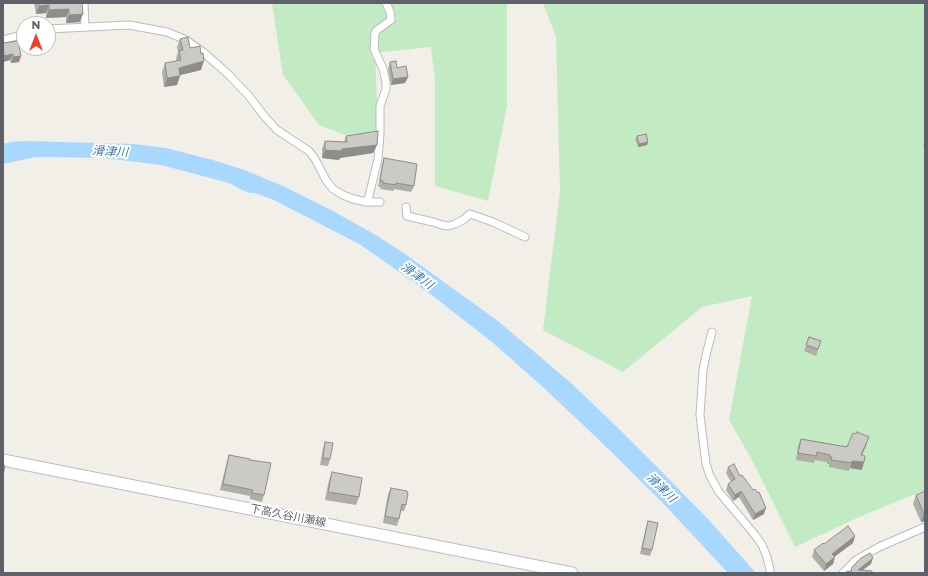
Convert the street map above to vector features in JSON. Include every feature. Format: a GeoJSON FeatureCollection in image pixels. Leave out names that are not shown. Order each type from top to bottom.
{"type":"FeatureCollection","features":[{"type":"Feature","properties":{"kind":"main road","name":"下高久谷川瀬線"},"geometry":{"type":"LineString","coordinates":[[3,460],[572,573]]}},
{"type":"Feature","properties":{"kind":"street"},"geometry":{"type":"LineString","coordinates":[[84,3],[85,27]]}},
{"type":"Feature","properties":{"kind":"street"},"geometry":{"type":"LineString","coordinates":[[367,202],[378,159],[380,106],[386,89],[386,77],[374,49],[375,33],[391,20],[390,12],[386,3]]}},
{"type":"Feature","properties":{"kind":"street"},"geometry":{"type":"LineString","coordinates":[[56,29],[129,25],[167,32],[186,40],[203,52],[228,74],[278,130],[308,151],[315,159],[326,180],[333,189],[353,199],[367,202],[380,202]]}},
{"type":"Feature","properties":{"kind":"street"},"geometry":{"type":"LineString","coordinates":[[3,40],[16,36]]}},
{"type":"Feature","properties":{"kind":"street"},"geometry":{"type":"LineString","coordinates":[[406,207],[407,216],[448,226],[463,220],[470,214],[493,222],[525,237]]}},
{"type":"Feature","properties":{"kind":"street"},"geometry":{"type":"LineString","coordinates":[[712,332],[703,370],[700,415],[706,464],[710,476],[719,492],[755,535],[762,546],[767,557],[770,573]]}},
{"type":"Feature","properties":{"kind":"street"},"geometry":{"type":"LineString","coordinates":[[843,573],[856,560],[879,547],[925,527]]}},
{"type":"Feature","properties":{"kind":"green space"},"geometry":{"type":"Polygon","coordinates":[[[272,3],[507,3],[507,106],[488,201],[435,186],[435,81],[431,47],[375,53],[379,148],[319,125],[283,75],[272,3]]]}},
{"type":"Feature","properties":{"kind":"green space"},"geometry":{"type":"Polygon","coordinates":[[[543,3],[925,3],[925,490],[859,517],[795,547],[751,458],[729,420],[752,296],[702,307],[623,372],[543,330],[560,191],[556,37],[543,3]]]}},
{"type":"Feature","properties":{"kind":"water","name":"滑津川"},"geometry":{"type":"Polygon","coordinates":[[[26,141],[134,144],[166,148],[213,160],[247,171],[285,187],[376,235],[408,256],[498,321],[571,383],[707,518],[756,573],[728,573],[661,501],[545,389],[492,342],[429,293],[361,245],[274,200],[255,193],[250,193],[229,183],[161,165],[104,158],[47,157],[35,157],[3,164],[3,144],[26,141]]]}},
{"type":"Feature","properties":{"kind":"building"},"geometry":{"type":"Polygon","coordinates":[[[38,3],[82,3],[83,14],[69,15],[69,9],[49,10],[49,5],[39,6],[38,3]]]}},
{"type":"Feature","properties":{"kind":"building"},"geometry":{"type":"Polygon","coordinates":[[[188,37],[190,48],[200,46],[204,61],[179,68],[180,76],[167,78],[165,63],[181,60],[179,51],[183,50],[180,39],[188,37]]]}},
{"type":"Feature","properties":{"kind":"building"},"geometry":{"type":"Polygon","coordinates":[[[16,41],[16,56],[21,56],[13,57],[13,54],[4,56],[3,43],[16,41]]]}},
{"type":"Feature","properties":{"kind":"building"},"geometry":{"type":"Polygon","coordinates":[[[396,61],[397,68],[406,66],[408,77],[393,79],[390,62],[396,61]]]}},
{"type":"Feature","properties":{"kind":"building"},"geometry":{"type":"Polygon","coordinates":[[[378,131],[377,145],[342,149],[342,151],[325,150],[325,141],[347,142],[346,136],[378,131]]]}},
{"type":"Feature","properties":{"kind":"building"},"geometry":{"type":"Polygon","coordinates":[[[646,134],[648,142],[639,144],[637,136],[646,134]]]}},
{"type":"Feature","properties":{"kind":"building"},"geometry":{"type":"Polygon","coordinates":[[[384,158],[417,164],[414,186],[396,183],[396,185],[383,183],[383,181],[380,180],[384,158]]]}},
{"type":"Feature","properties":{"kind":"building"},"geometry":{"type":"Polygon","coordinates":[[[809,337],[821,341],[818,349],[806,345],[809,337]]]}},
{"type":"Feature","properties":{"kind":"building"},"geometry":{"type":"Polygon","coordinates":[[[857,432],[869,437],[861,455],[865,456],[864,462],[852,461],[852,463],[831,460],[832,457],[829,457],[830,455],[817,452],[816,456],[798,453],[801,439],[847,447],[853,433],[856,434],[857,432]]]}},
{"type":"Feature","properties":{"kind":"building"},"geometry":{"type":"Polygon","coordinates":[[[325,442],[333,443],[330,459],[323,458],[325,442]]]}},
{"type":"Feature","properties":{"kind":"building"},"geometry":{"type":"Polygon","coordinates":[[[229,455],[271,463],[264,495],[252,493],[253,490],[223,484],[229,455]]]}},
{"type":"Feature","properties":{"kind":"building"},"geometry":{"type":"Polygon","coordinates":[[[734,464],[740,476],[742,475],[753,490],[755,489],[758,493],[759,492],[766,508],[755,514],[741,491],[735,495],[728,484],[735,479],[728,467],[734,464]]]}},
{"type":"Feature","properties":{"kind":"building"},"geometry":{"type":"Polygon","coordinates":[[[332,472],[362,478],[359,497],[328,492],[332,472]]]}},
{"type":"Feature","properties":{"kind":"building"},"geometry":{"type":"Polygon","coordinates":[[[391,488],[407,491],[408,493],[406,505],[402,504],[399,519],[385,516],[391,488]]]}},
{"type":"Feature","properties":{"kind":"building"},"geometry":{"type":"Polygon","coordinates":[[[925,491],[925,513],[924,514],[916,495],[925,491]]]}},
{"type":"Feature","properties":{"kind":"building"},"geometry":{"type":"Polygon","coordinates":[[[648,521],[658,523],[652,550],[642,548],[648,521]]]}},
{"type":"Feature","properties":{"kind":"building"},"geometry":{"type":"Polygon","coordinates":[[[848,526],[855,536],[832,554],[835,557],[826,564],[814,550],[848,526]]]}},
{"type":"Feature","properties":{"kind":"building"},"geometry":{"type":"Polygon","coordinates":[[[870,553],[873,558],[858,570],[872,571],[872,573],[847,573],[847,571],[851,572],[852,567],[861,558],[870,553]]]}}]}
